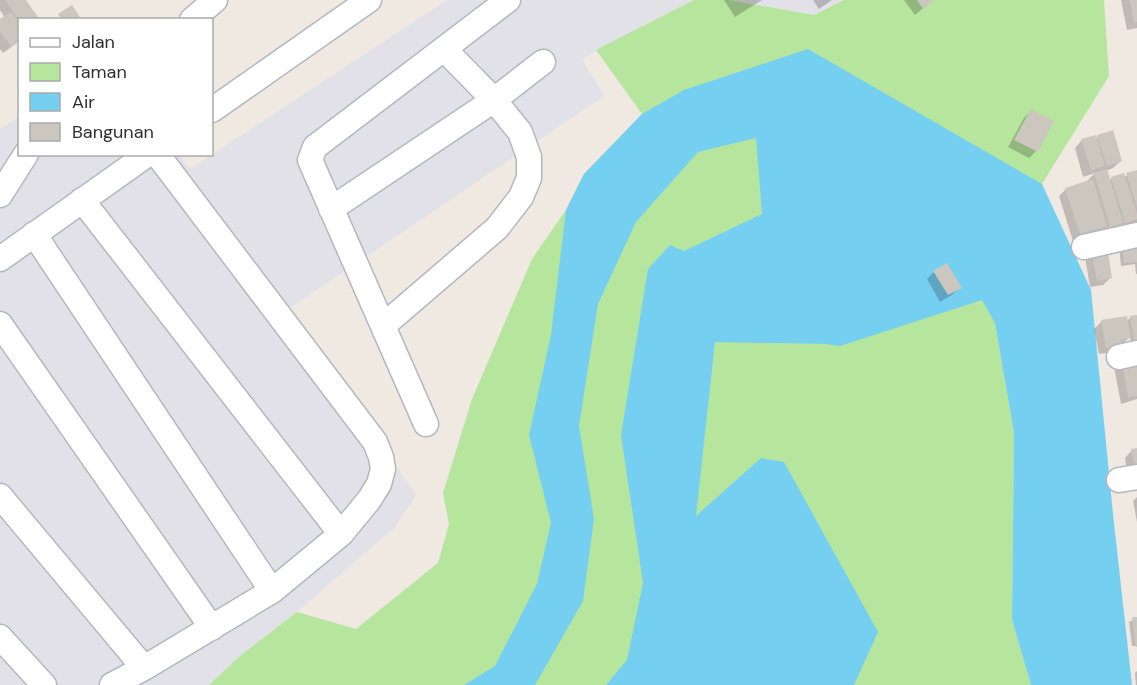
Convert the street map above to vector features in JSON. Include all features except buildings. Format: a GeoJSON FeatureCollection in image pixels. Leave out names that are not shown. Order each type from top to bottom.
{"type":"FeatureCollection","features":[{"type":"Feature","properties":{"kind":"street"},"geometry":{"type":"LineString","coordinates":[[194,18],[215,0]]}},
{"type":"Feature","properties":{"kind":"street"},"geometry":{"type":"LineString","coordinates":[[213,109],[369,0]]}},
{"type":"Feature","properties":{"kind":"street"},"geometry":{"type":"LineString","coordinates":[[426,424],[310,160],[315,147],[508,0]]}},
{"type":"Feature","properties":{"kind":"street"},"geometry":{"type":"LineString","coordinates":[[383,326],[497,228],[521,196],[529,178],[530,157],[520,132],[494,100],[444,48]]}},
{"type":"Feature","properties":{"kind":"street"},"geometry":{"type":"LineString","coordinates":[[331,209],[494,100],[543,62]]}},
{"type":"Feature","properties":{"kind":"street"},"geometry":{"type":"LineString","coordinates":[[0,195],[25,156]]}},
{"type":"Feature","properties":{"kind":"street"},"geometry":{"type":"LineString","coordinates":[[0,259],[145,156]]}},
{"type":"Feature","properties":{"kind":"street"},"geometry":{"type":"LineString","coordinates":[[112,685],[272,591],[341,534],[369,500],[379,484],[383,469],[375,442],[159,156]]}},
{"type":"Feature","properties":{"kind":"street"},"geometry":{"type":"LineString","coordinates":[[82,200],[341,534]]}},
{"type":"Feature","properties":{"kind":"street"},"geometry":{"type":"LineString","coordinates":[[34,234],[272,591]]}},
{"type":"Feature","properties":{"kind":"street"},"geometry":{"type":"LineString","coordinates":[[1084,247],[1137,235]]}},
{"type":"Feature","properties":{"kind":"street"},"geometry":{"type":"LineString","coordinates":[[0,324],[212,628]]}},
{"type":"Feature","properties":{"kind":"street"},"geometry":{"type":"LineString","coordinates":[[0,496],[144,668]]}},
{"type":"Feature","properties":{"kind":"street"},"geometry":{"type":"LineString","coordinates":[[0,637],[44,685]]}},
{"type":"Feature","properties":{"kind":"shaded area"},"geometry":{"type":"Polygon","coordinates":[[[447,0],[694,0],[582,59],[604,96],[287,310],[416,495],[394,528],[297,612],[241,655],[209,685],[0,685],[0,129],[18,118],[18,156],[180,156],[190,169],[447,0]]]}},
{"type":"Feature","properties":{"kind":"shaded area"},"geometry":{"type":"Polygon","coordinates":[[[729,0],[844,0],[814,15],[729,0]]]}},
{"type":"Feature","properties":{"kind":"green space"},"geometry":{"type":"Polygon","coordinates":[[[694,0],[729,0],[814,15],[844,0],[1104,0],[1109,76],[1042,184],[995,323],[1014,433],[1012,620],[1031,685],[209,685],[241,655],[297,612],[356,629],[438,563],[449,524],[443,493],[472,399],[532,259],[566,210],[584,174],[642,114],[596,50],[694,0]]]}},
{"type":"Feature","properties":{"kind":"water"},"geometry":{"type":"Polygon","coordinates":[[[808,49],[1042,184],[1091,290],[1132,685],[1031,685],[1012,620],[1014,433],[995,323],[982,300],[840,346],[715,342],[696,516],[761,458],[784,462],[878,632],[854,685],[606,685],[627,660],[643,583],[621,435],[648,269],[670,245],[684,251],[762,214],[756,138],[698,152],[636,222],[598,304],[579,426],[594,519],[583,601],[535,685],[464,685],[495,666],[537,584],[551,523],[529,435],[551,335],[566,210],[584,174],[642,114],[684,90],[808,49]]]}}]}
